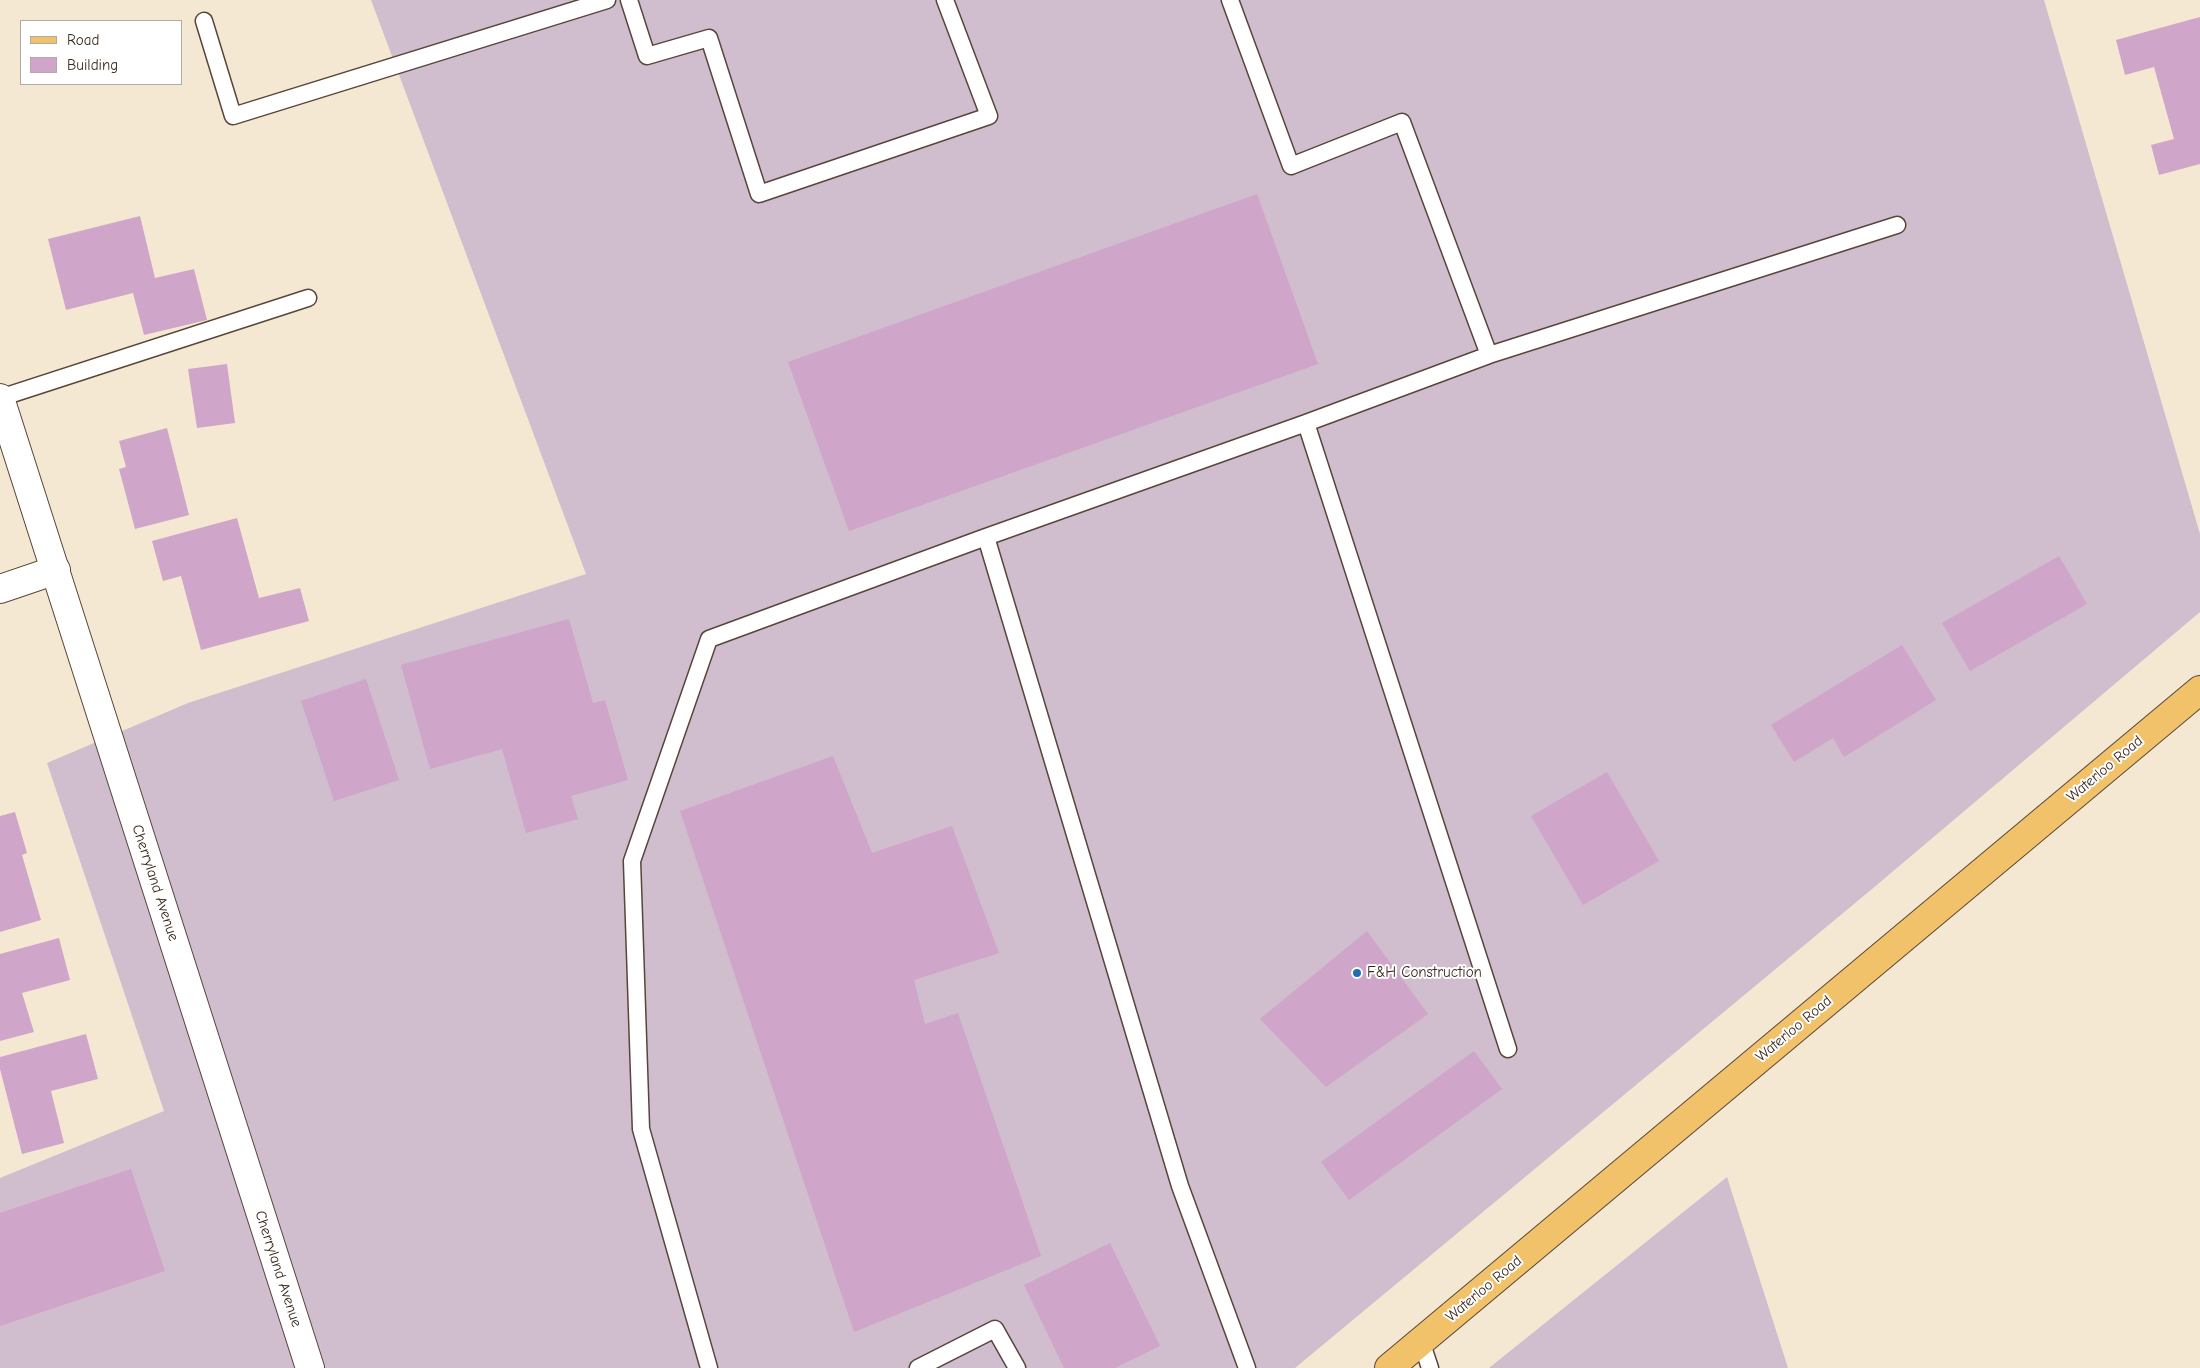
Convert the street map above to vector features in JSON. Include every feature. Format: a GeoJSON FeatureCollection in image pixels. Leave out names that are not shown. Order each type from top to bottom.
{"type":"FeatureCollection","features":[{"type":"Feature","properties":{"kind":"main road","name":"Waterloo Road"},"geometry":{"type":"LineString","coordinates":[[1389,1368],[2200,690]]}},
{"type":"Feature","properties":{"kind":"street","name":"Cherryland Avenue"},"geometry":{"type":"LineString","coordinates":[[0,398],[310,1368]]}},
{"type":"Feature","properties":{"kind":"street"},"geometry":{"type":"LineString","coordinates":[[0,589],[56,570]]}},
{"type":"Feature","properties":{"kind":"lane"},"geometry":{"type":"LineString","coordinates":[[204,21],[233,116],[607,0]]}},
{"type":"Feature","properties":{"kind":"lane"},"geometry":{"type":"LineString","coordinates":[[629,0],[647,56],[708,38],[759,194],[989,116],[944,0]]}},
{"type":"Feature","properties":{"kind":"lane"},"geometry":{"type":"LineString","coordinates":[[1230,0],[1291,166],[1402,122],[1489,356]]}},
{"type":"Feature","properties":{"kind":"lane"},"geometry":{"type":"LineString","coordinates":[[709,1368],[642,1129],[632,861],[709,639],[1489,356],[1897,225]]}},
{"type":"Feature","properties":{"kind":"lane"},"geometry":{"type":"LineString","coordinates":[[0,398],[308,298]]}},
{"type":"Feature","properties":{"kind":"lane"},"geometry":{"type":"LineString","coordinates":[[1306,423],[1508,1049]]}},
{"type":"Feature","properties":{"kind":"lane"},"geometry":{"type":"LineString","coordinates":[[986,537],[1180,1186],[1246,1368]]}},
{"type":"Feature","properties":{"kind":"lane"},"geometry":{"type":"LineString","coordinates":[[918,1368],[995,1329],[1017,1368]]}},
{"type":"Feature","properties":{"kind":"lane"},"geometry":{"type":"LineString","coordinates":[[1421,1341],[1430,1368]]}},
{"type":"Feature","properties":{"kind":"shaded area"},"geometry":{"type":"Polygon","coordinates":[[[371,0],[2044,0],[2200,534],[2200,612],[1872,889],[1295,1368],[0,1368],[0,1178],[164,1111],[47,763],[188,703],[586,574],[371,0]]]}},
{"type":"Feature","properties":{"kind":"shaded area"},"geometry":{"type":"Polygon","coordinates":[[[1727,1177],[1788,1368],[1489,1368],[1727,1177]]]}},
{"type":"Feature","properties":{"kind":"building"},"geometry":{"type":"Polygon","coordinates":[[[2200,17],[2200,164],[2159,175],[2151,145],[2174,139],[2154,67],[2125,75],[2116,40],[2200,17]]]}},
{"type":"Feature","properties":{"kind":"building"},"geometry":{"type":"Polygon","coordinates":[[[1257,194],[1318,364],[849,531],[788,362],[1257,194]]]}},
{"type":"Feature","properties":{"kind":"building"},"geometry":{"type":"Polygon","coordinates":[[[140,216],[155,278],[194,269],[207,320],[144,335],[133,293],[66,310],[48,239],[140,216]]]}},
{"type":"Feature","properties":{"kind":"building"},"geometry":{"type":"Polygon","coordinates":[[[227,364],[235,423],[197,428],[188,369],[227,364]]]}},
{"type":"Feature","properties":{"kind":"building"},"geometry":{"type":"Polygon","coordinates":[[[167,428],[189,515],[135,529],[119,469],[126,467],[119,441],[167,428]]]}},
{"type":"Feature","properties":{"kind":"building"},"geometry":{"type":"Polygon","coordinates":[[[237,518],[259,598],[300,588],[309,621],[201,650],[181,576],[163,581],[152,541],[237,518]]]}},
{"type":"Feature","properties":{"kind":"building"},"geometry":{"type":"Polygon","coordinates":[[[2059,556],[2087,604],[1970,671],[1942,623],[2059,556]]]}},
{"type":"Feature","properties":{"kind":"building"},"geometry":{"type":"Polygon","coordinates":[[[569,619],[593,703],[605,700],[628,780],[571,796],[578,819],[526,833],[502,749],[430,769],[401,665],[569,619]]]}},
{"type":"Feature","properties":{"kind":"building"},"geometry":{"type":"Polygon","coordinates":[[[1902,645],[1936,700],[1844,757],[1833,738],[1794,762],[1771,725],[1902,645]]]}},
{"type":"Feature","properties":{"kind":"building"},"geometry":{"type":"Polygon","coordinates":[[[366,679],[399,780],[334,801],[301,701],[366,679]]]}},
{"type":"Feature","properties":{"kind":"building"},"geometry":{"type":"Polygon","coordinates":[[[833,756],[872,853],[952,826],[999,953],[914,980],[925,1024],[958,1013],[1041,1256],[854,1332],[680,811],[833,756]]]}},
{"type":"Feature","properties":{"kind":"building"},"geometry":{"type":"Polygon","coordinates":[[[1607,772],[1659,861],[1583,905],[1531,816],[1607,772]]]}},
{"type":"Feature","properties":{"kind":"building"},"geometry":{"type":"Polygon","coordinates":[[[15,812],[27,853],[22,855],[41,920],[0,932],[0,816],[15,812]]]}},
{"type":"Feature","properties":{"kind":"building","name":"F&H Construction"},"geometry":{"type":"Polygon","coordinates":[[[1367,931],[1428,1014],[1326,1087],[1260,1019],[1367,931]]]}},
{"type":"Feature","properties":{"kind":"building"},"geometry":{"type":"Polygon","coordinates":[[[59,938],[70,980],[22,993],[34,1032],[0,1041],[0,954],[59,938]]]}},
{"type":"Feature","properties":{"kind":"building"},"geometry":{"type":"Polygon","coordinates":[[[86,1034],[98,1079],[51,1091],[64,1143],[22,1154],[0,1069],[0,1057],[86,1034]]]}},
{"type":"Feature","properties":{"kind":"building"},"geometry":{"type":"Polygon","coordinates":[[[1474,1051],[1502,1089],[1349,1200],[1321,1162],[1474,1051]]]}},
{"type":"Feature","properties":{"kind":"building"},"geometry":{"type":"Polygon","coordinates":[[[131,1169],[165,1271],[0,1326],[0,1213],[131,1169]]]}},
{"type":"Feature","properties":{"kind":"building"},"geometry":{"type":"Polygon","coordinates":[[[1110,1243],[1160,1346],[1115,1368],[1064,1368],[1024,1285],[1110,1243]]]}},
{"type":"Feature","properties":{"kind":"place","name":"F&H Construction"},"geometry":{"type":"Point","coordinates":[1357,973]}}]}
